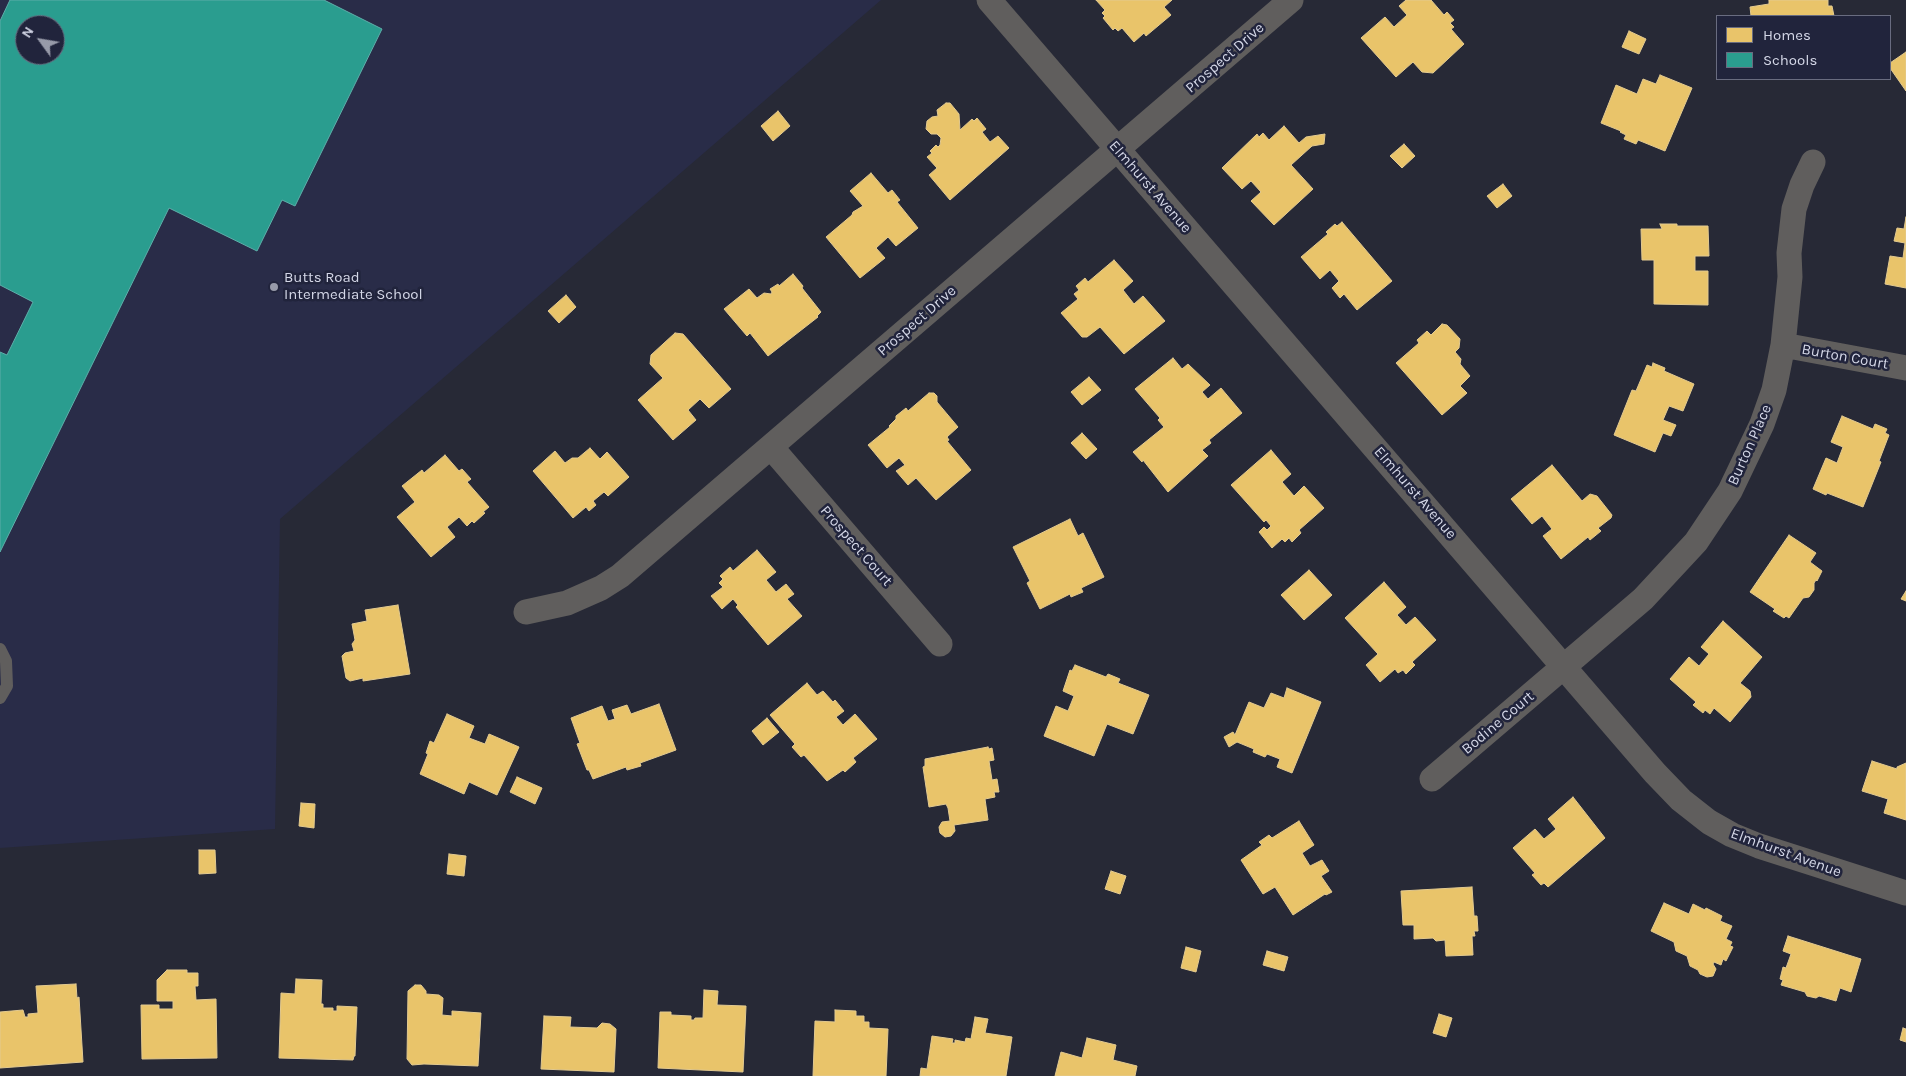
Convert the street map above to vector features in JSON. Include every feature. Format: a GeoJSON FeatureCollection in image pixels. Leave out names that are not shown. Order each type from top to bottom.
{"type":"FeatureCollection","features":[{"type":"Feature","properties":{"kind":"street","name":"Elmhurst Avenue"},"geometry":{"type":"LineString","coordinates":[[989,0],[1655,773],[1681,800],[1710,822],[1732,835],[1759,846],[1906,893]]}},
{"type":"Feature","properties":{"kind":"street","name":"Prospect Drive"},"geometry":{"type":"LineString","coordinates":[[526,612],[567,603],[601,588],[620,576],[1292,0]]}},
{"type":"Feature","properties":{"kind":"street","name":"Burton Place"},"geometry":{"type":"LineString","coordinates":[[1564,667],[1643,599],[1673,568],[1696,542],[1730,492],[1762,424],[1774,390],[1784,346],[1790,277],[1789,253],[1794,209],[1802,185],[1813,162]]}},
{"type":"Feature","properties":{"kind":"street","name":"Burton Court"},"geometry":{"type":"LineString","coordinates":[[1784,346],[1906,368]]}},
{"type":"Feature","properties":{"kind":"street","name":"Prospect Court"},"geometry":{"type":"LineString","coordinates":[[771,448],[940,644]]}},
{"type":"Feature","properties":{"kind":"street","name":"Bodine Court"},"geometry":{"type":"LineString","coordinates":[[1432,779],[1564,667]]}},
{"type":"Feature","properties":{"kind":"lane"},"geometry":{"type":"LineString","coordinates":[[0,649],[6,661],[6,686],[0,698]]}},
{"type":"Feature","properties":{"kind":"shaded area","name":"Butts Road Intermediate School"},"geometry":{"type":"Polygon","coordinates":[[[0,0],[881,0],[280,519],[275,829],[0,848],[0,0]]]}},
{"type":"Feature","properties":{"kind":"building: Homes"},"geometry":{"type":"Polygon","coordinates":[[[1096,0],[1172,0],[1164,7],[1171,15],[1146,36],[1144,33],[1134,42],[1122,28],[1118,31],[1115,28],[1113,30],[1103,18],[1105,16],[1102,13],[1105,10],[1096,0]]]}},
{"type":"Feature","properties":{"kind":"building: Homes"},"geometry":{"type":"Polygon","coordinates":[[[1406,0],[1431,0],[1444,15],[1447,12],[1454,20],[1450,23],[1454,27],[1451,29],[1464,44],[1433,73],[1422,72],[1413,62],[1396,77],[1361,38],[1385,17],[1394,27],[1407,15],[1399,6],[1406,0]]]}},
{"type":"Feature","properties":{"kind":"building: Homes"},"geometry":{"type":"Polygon","coordinates":[[[1769,0],[1828,0],[1828,6],[1832,6],[1834,15],[1751,15],[1750,7],[1769,4],[1769,0]]]}},
{"type":"Feature","properties":{"kind":"building: Homes"},"geometry":{"type":"Polygon","coordinates":[[[1629,31],[1646,39],[1639,54],[1622,47],[1629,31]]]}},
{"type":"Feature","properties":{"kind":"building: Homes"},"geometry":{"type":"Polygon","coordinates":[[[1906,52],[1906,91],[1891,69],[1891,62],[1906,52]]]}},
{"type":"Feature","properties":{"kind":"building: Homes"},"geometry":{"type":"Polygon","coordinates":[[[1660,75],[1692,88],[1665,151],[1638,140],[1636,144],[1624,139],[1626,135],[1621,131],[1601,123],[1616,85],[1637,94],[1643,79],[1656,84],[1660,75]]]}},
{"type":"Feature","properties":{"kind":"building: Homes"},"geometry":{"type":"Polygon","coordinates":[[[946,103],[950,103],[959,114],[960,130],[972,119],[974,121],[977,118],[986,129],[982,132],[990,142],[998,136],[1009,148],[950,200],[929,175],[937,168],[927,157],[932,153],[930,151],[936,145],[938,147],[940,145],[941,138],[937,134],[931,134],[926,129],[927,121],[932,117],[938,116],[937,110],[946,103]]]}},
{"type":"Feature","properties":{"kind":"building: Homes"},"geometry":{"type":"Polygon","coordinates":[[[778,111],[790,126],[773,141],[761,126],[778,111]]]}},
{"type":"Feature","properties":{"kind":"building: Homes"},"geometry":{"type":"Polygon","coordinates":[[[1284,126],[1299,143],[1306,137],[1325,134],[1324,144],[1312,146],[1291,165],[1313,189],[1274,225],[1251,201],[1261,192],[1251,181],[1242,189],[1222,168],[1257,134],[1259,137],[1263,133],[1269,140],[1284,126]]]}},
{"type":"Feature","properties":{"kind":"building: Homes"},"geometry":{"type":"Polygon","coordinates":[[[1404,144],[1415,156],[1402,168],[1390,156],[1404,144]]]}},
{"type":"Feature","properties":{"kind":"building: Homes"},"geometry":{"type":"Polygon","coordinates":[[[871,173],[888,193],[892,190],[900,200],[897,202],[918,228],[896,246],[888,237],[876,248],[885,258],[860,278],[826,237],[852,215],[853,212],[863,206],[850,191],[871,173]]]}},
{"type":"Feature","properties":{"kind":"building: Homes"},"geometry":{"type":"Polygon","coordinates":[[[1503,184],[1512,196],[1497,208],[1487,196],[1503,184]]]}},
{"type":"Feature","properties":{"kind":"building: Homes"},"geometry":{"type":"Polygon","coordinates":[[[1906,217],[1906,288],[1885,284],[1890,256],[1903,258],[1905,243],[1894,241],[1897,228],[1904,229],[1906,217]]]}},
{"type":"Feature","properties":{"kind":"building: Homes"},"geometry":{"type":"Polygon","coordinates":[[[1342,222],[1392,281],[1357,310],[1344,294],[1340,298],[1332,288],[1339,281],[1330,270],[1320,279],[1301,257],[1328,234],[1326,232],[1335,224],[1337,226],[1342,222]]]}},
{"type":"Feature","properties":{"kind":"building: Homes"},"geometry":{"type":"Polygon","coordinates":[[[1660,224],[1708,226],[1709,256],[1695,256],[1695,271],[1708,271],[1708,305],[1654,304],[1654,260],[1642,260],[1641,229],[1662,229],[1660,224]]]}},
{"type":"Feature","properties":{"kind":"building: Homes"},"geometry":{"type":"Polygon","coordinates":[[[1114,260],[1133,281],[1123,290],[1134,304],[1143,296],[1165,321],[1124,354],[1100,327],[1087,337],[1082,337],[1061,313],[1078,299],[1074,294],[1079,290],[1076,286],[1085,278],[1088,282],[1114,260]]]}},
{"type":"Feature","properties":{"kind":"building: Homes"},"geometry":{"type":"Polygon","coordinates":[[[793,274],[821,312],[818,317],[768,356],[750,333],[747,336],[724,309],[749,289],[757,298],[764,293],[771,294],[770,289],[778,284],[779,286],[793,274]]]}},
{"type":"Feature","properties":{"kind":"building: Homes"},"geometry":{"type":"Polygon","coordinates":[[[566,295],[576,307],[559,323],[548,311],[566,295]]]}},
{"type":"Feature","properties":{"kind":"building: Homes"},"geometry":{"type":"Polygon","coordinates":[[[1442,324],[1447,325],[1460,339],[1459,348],[1455,352],[1461,359],[1460,364],[1470,376],[1460,386],[1467,393],[1442,415],[1396,363],[1419,343],[1417,340],[1427,331],[1431,335],[1442,324]]]}},
{"type":"Feature","properties":{"kind":"building: Homes"},"geometry":{"type":"Polygon","coordinates":[[[675,333],[683,334],[731,389],[709,408],[700,399],[688,410],[696,420],[673,440],[638,400],[663,378],[650,364],[651,355],[675,333]]]}},
{"type":"Feature","properties":{"kind":"building: Homes"},"geometry":{"type":"Polygon","coordinates":[[[1173,358],[1182,369],[1188,364],[1210,385],[1202,392],[1208,399],[1221,388],[1242,413],[1209,440],[1211,443],[1202,450],[1208,456],[1168,492],[1143,460],[1142,462],[1133,452],[1164,427],[1158,420],[1160,418],[1135,389],[1173,358]]]}},
{"type":"Feature","properties":{"kind":"building: Homes"},"geometry":{"type":"Polygon","coordinates":[[[1653,363],[1665,368],[1664,371],[1694,384],[1683,411],[1669,406],[1663,420],[1676,425],[1671,436],[1663,433],[1655,452],[1614,435],[1632,390],[1636,391],[1647,365],[1652,367],[1653,363]]]}},
{"type":"Feature","properties":{"kind":"building: Homes"},"geometry":{"type":"Polygon","coordinates":[[[1089,377],[1101,390],[1082,405],[1071,392],[1089,377]]]}},
{"type":"Feature","properties":{"kind":"building: Homes"},"geometry":{"type":"Polygon","coordinates":[[[929,393],[934,393],[937,396],[937,402],[958,427],[947,437],[949,440],[947,441],[971,470],[936,500],[916,478],[908,485],[896,471],[905,465],[899,458],[887,468],[868,445],[890,427],[896,416],[906,408],[908,411],[929,393]]]}},
{"type":"Feature","properties":{"kind":"building: Homes"},"geometry":{"type":"Polygon","coordinates":[[[1842,416],[1873,429],[1875,424],[1887,429],[1885,433],[1889,435],[1879,461],[1881,462],[1863,507],[1813,489],[1826,458],[1837,463],[1843,447],[1831,442],[1842,416]]]}},
{"type":"Feature","properties":{"kind":"building: Homes"},"geometry":{"type":"Polygon","coordinates":[[[1082,433],[1097,449],[1086,459],[1071,443],[1082,433]]]}},
{"type":"Feature","properties":{"kind":"building: Homes"},"geometry":{"type":"Polygon","coordinates":[[[590,448],[600,459],[607,452],[629,477],[608,496],[604,492],[593,501],[596,505],[589,511],[586,507],[573,518],[533,471],[555,451],[565,463],[572,458],[578,458],[590,448]]]}},
{"type":"Feature","properties":{"kind":"building: Homes"},"geometry":{"type":"Polygon","coordinates":[[[1271,450],[1291,474],[1282,482],[1294,496],[1304,486],[1324,508],[1299,530],[1301,533],[1292,542],[1289,538],[1285,542],[1282,539],[1272,548],[1259,532],[1264,527],[1267,530],[1271,526],[1266,520],[1264,522],[1231,485],[1271,450]]]}},
{"type":"Feature","properties":{"kind":"building: Homes"},"geometry":{"type":"Polygon","coordinates":[[[445,455],[459,471],[462,469],[471,479],[467,482],[489,507],[474,523],[472,521],[467,526],[459,517],[447,527],[455,537],[431,557],[397,517],[415,502],[402,486],[422,470],[424,473],[445,455]]]}},
{"type":"Feature","properties":{"kind":"building: Homes"},"geometry":{"type":"Polygon","coordinates":[[[1552,465],[1582,501],[1590,494],[1597,496],[1612,515],[1611,518],[1598,528],[1601,531],[1590,540],[1588,537],[1561,559],[1543,536],[1552,529],[1542,516],[1532,524],[1511,499],[1552,465]]]}},
{"type":"Feature","properties":{"kind":"building: Homes"},"geometry":{"type":"Polygon","coordinates":[[[1070,519],[1078,536],[1083,533],[1104,577],[1081,588],[1083,592],[1071,597],[1070,594],[1040,609],[1027,583],[1030,581],[1013,547],[1070,519]]]}},
{"type":"Feature","properties":{"kind":"building: Homes"},"geometry":{"type":"Polygon","coordinates":[[[1789,535],[1816,553],[1810,562],[1822,571],[1814,583],[1814,590],[1809,597],[1803,598],[1789,618],[1786,616],[1784,618],[1773,611],[1775,609],[1750,592],[1789,535]]]}},
{"type":"Feature","properties":{"kind":"building: Homes"},"geometry":{"type":"Polygon","coordinates":[[[757,550],[776,572],[766,580],[776,592],[786,584],[794,594],[787,599],[802,616],[768,645],[736,607],[738,605],[733,599],[722,609],[711,596],[723,587],[719,583],[723,579],[720,576],[730,567],[733,571],[757,550]]]}},
{"type":"Feature","properties":{"kind":"building: Homes"},"geometry":{"type":"Polygon","coordinates":[[[1309,570],[1332,595],[1304,620],[1281,595],[1309,570]]]}},
{"type":"Feature","properties":{"kind":"building: Homes"},"geometry":{"type":"Polygon","coordinates":[[[1384,582],[1406,607],[1397,615],[1406,625],[1415,617],[1436,640],[1412,662],[1415,665],[1406,674],[1403,670],[1398,673],[1395,669],[1380,682],[1366,665],[1378,654],[1345,618],[1384,582]]]}},
{"type":"Feature","properties":{"kind":"building: Homes"},"geometry":{"type":"Polygon","coordinates":[[[1906,591],[1906,601],[1901,599],[1906,591]]]}},
{"type":"Feature","properties":{"kind":"building: Homes"},"geometry":{"type":"Polygon","coordinates":[[[398,605],[410,674],[363,681],[363,678],[350,681],[346,678],[342,656],[345,653],[354,651],[352,644],[355,640],[352,624],[367,621],[365,610],[398,605]]]}},
{"type":"Feature","properties":{"kind":"building: Homes"},"geometry":{"type":"Polygon","coordinates":[[[1723,621],[1762,657],[1740,683],[1750,691],[1751,697],[1730,722],[1714,708],[1710,714],[1705,710],[1703,713],[1693,705],[1696,702],[1670,679],[1689,657],[1699,666],[1709,654],[1701,647],[1723,621]]]}},
{"type":"Feature","properties":{"kind":"building: Homes"},"geometry":{"type":"Polygon","coordinates":[[[1075,665],[1106,677],[1108,674],[1120,679],[1118,683],[1149,695],[1133,734],[1107,724],[1094,756],[1044,736],[1056,706],[1068,711],[1074,696],[1063,691],[1070,670],[1072,671],[1075,665]]]}},
{"type":"Feature","properties":{"kind":"building: Homes"},"geometry":{"type":"Polygon","coordinates":[[[807,683],[817,695],[823,691],[833,702],[835,700],[844,711],[836,717],[843,725],[855,714],[877,739],[853,758],[856,762],[845,772],[843,770],[827,781],[804,755],[801,757],[792,747],[795,744],[770,715],[807,683]]]}},
{"type":"Feature","properties":{"kind":"building: Homes"},"geometry":{"type":"Polygon","coordinates":[[[1287,688],[1321,702],[1292,773],[1277,767],[1280,759],[1267,754],[1265,757],[1253,752],[1254,749],[1237,742],[1229,747],[1224,737],[1233,732],[1235,735],[1249,702],[1264,708],[1271,693],[1284,698],[1287,688]]]}},
{"type":"Feature","properties":{"kind":"building: Homes"},"geometry":{"type":"Polygon","coordinates":[[[659,704],[676,750],[640,763],[641,766],[627,770],[626,767],[593,779],[589,770],[587,770],[577,744],[580,743],[571,718],[602,706],[608,721],[615,719],[612,710],[627,705],[631,714],[659,704]]]}},
{"type":"Feature","properties":{"kind":"building: Homes"},"geometry":{"type":"Polygon","coordinates":[[[447,714],[474,726],[469,738],[485,744],[489,734],[519,747],[497,795],[469,782],[464,794],[420,774],[428,754],[426,753],[430,741],[434,743],[447,714]]]}},
{"type":"Feature","properties":{"kind":"building: Homes"},"geometry":{"type":"Polygon","coordinates":[[[767,718],[779,732],[763,745],[752,731],[767,718]]]}},
{"type":"Feature","properties":{"kind":"building: Homes"},"geometry":{"type":"Polygon","coordinates":[[[988,747],[989,749],[992,748],[994,760],[989,761],[992,780],[997,779],[999,792],[994,792],[995,797],[985,799],[988,820],[954,825],[955,831],[951,836],[945,837],[940,833],[939,827],[942,822],[950,821],[948,808],[946,804],[929,807],[923,767],[925,766],[925,759],[988,747]]]}},
{"type":"Feature","properties":{"kind":"building: Homes"},"geometry":{"type":"Polygon","coordinates":[[[1872,761],[1897,769],[1897,767],[1906,763],[1906,820],[1884,813],[1888,799],[1862,791],[1872,761]]]}},
{"type":"Feature","properties":{"kind":"building: Homes"},"geometry":{"type":"Polygon","coordinates":[[[517,777],[542,788],[535,804],[510,792],[517,777]]]}},
{"type":"Feature","properties":{"kind":"building: Homes"},"geometry":{"type":"Polygon","coordinates":[[[1573,797],[1605,838],[1548,887],[1544,883],[1541,885],[1532,875],[1535,873],[1513,848],[1535,829],[1544,839],[1556,829],[1548,819],[1573,797]]]}},
{"type":"Feature","properties":{"kind":"building: Homes"},"geometry":{"type":"Polygon","coordinates":[[[301,803],[315,804],[314,828],[299,826],[301,803]]]}},
{"type":"Feature","properties":{"kind":"building: Homes"},"geometry":{"type":"Polygon","coordinates":[[[1299,821],[1314,845],[1302,853],[1310,866],[1322,860],[1329,871],[1321,876],[1332,892],[1325,894],[1293,915],[1275,887],[1263,894],[1241,860],[1262,845],[1259,842],[1269,835],[1272,838],[1299,821]]]}},
{"type":"Feature","properties":{"kind":"building: Homes"},"geometry":{"type":"Polygon","coordinates":[[[199,850],[215,850],[216,873],[199,874],[199,850]]]}},
{"type":"Feature","properties":{"kind":"building: Homes"},"geometry":{"type":"Polygon","coordinates":[[[449,854],[466,856],[464,876],[447,874],[449,854]]]}},
{"type":"Feature","properties":{"kind":"building: Homes"},"geometry":{"type":"Polygon","coordinates":[[[1111,871],[1126,876],[1120,894],[1105,889],[1111,871]]]}},
{"type":"Feature","properties":{"kind":"building: Homes"},"geometry":{"type":"Polygon","coordinates":[[[1472,887],[1474,916],[1477,916],[1478,931],[1474,931],[1475,936],[1472,936],[1473,955],[1446,956],[1445,940],[1436,941],[1433,938],[1414,939],[1414,925],[1403,925],[1401,891],[1472,887]]]}},
{"type":"Feature","properties":{"kind":"building: Homes"},"geometry":{"type":"Polygon","coordinates":[[[1664,903],[1689,914],[1693,904],[1705,910],[1706,908],[1722,916],[1720,921],[1732,926],[1726,939],[1732,942],[1730,946],[1733,947],[1726,961],[1723,959],[1721,965],[1714,962],[1713,964],[1716,969],[1713,976],[1707,977],[1700,974],[1698,970],[1690,966],[1687,956],[1676,951],[1674,942],[1651,931],[1664,903]]]}},
{"type":"Feature","properties":{"kind":"building: Homes"},"geometry":{"type":"Polygon","coordinates":[[[1788,936],[1861,959],[1851,992],[1840,988],[1836,1001],[1819,996],[1816,998],[1807,996],[1805,992],[1781,985],[1783,980],[1780,979],[1783,967],[1786,968],[1791,954],[1783,951],[1788,936]]]}},
{"type":"Feature","properties":{"kind":"building: Homes"},"geometry":{"type":"Polygon","coordinates":[[[1186,947],[1201,951],[1196,972],[1181,968],[1186,947]]]}},
{"type":"Feature","properties":{"kind":"building: Homes"},"geometry":{"type":"Polygon","coordinates":[[[1267,951],[1288,957],[1284,971],[1263,965],[1267,951]]]}},
{"type":"Feature","properties":{"kind":"building: Homes"},"geometry":{"type":"Polygon","coordinates":[[[167,970],[187,970],[187,973],[198,973],[198,986],[195,986],[196,1000],[216,999],[217,1058],[142,1059],[141,1005],[159,1005],[159,1009],[173,1009],[173,1001],[157,1001],[157,980],[167,970]]]}},
{"type":"Feature","properties":{"kind":"building: Homes"},"geometry":{"type":"Polygon","coordinates":[[[296,979],[322,980],[321,1004],[323,1004],[323,1008],[333,1008],[333,1011],[337,1011],[337,1006],[357,1007],[355,1056],[353,1060],[279,1058],[281,993],[295,994],[296,979]]]}},
{"type":"Feature","properties":{"kind":"building: Homes"},"geometry":{"type":"Polygon","coordinates":[[[76,984],[77,998],[79,997],[83,1062],[0,1068],[0,1012],[23,1010],[25,1017],[28,1017],[28,1014],[38,1013],[36,986],[76,984]]]}},
{"type":"Feature","properties":{"kind":"building: Homes"},"geometry":{"type":"Polygon","coordinates":[[[415,985],[421,985],[426,994],[439,995],[443,998],[442,1015],[452,1016],[452,1011],[481,1013],[478,1066],[412,1065],[407,1059],[408,991],[415,985]]]}},
{"type":"Feature","properties":{"kind":"building: Homes"},"geometry":{"type":"Polygon","coordinates":[[[704,990],[718,991],[717,1005],[746,1006],[743,1072],[658,1068],[660,1012],[671,1012],[671,1015],[691,1016],[691,1020],[703,1018],[704,990]]]}},
{"type":"Feature","properties":{"kind":"building: Homes"},"geometry":{"type":"Polygon","coordinates":[[[835,1010],[856,1011],[856,1016],[864,1016],[864,1022],[869,1022],[869,1028],[888,1029],[886,1076],[813,1076],[815,1021],[835,1022],[835,1010]]]}},
{"type":"Feature","properties":{"kind":"building: Homes"},"geometry":{"type":"Polygon","coordinates":[[[1439,1014],[1452,1018],[1446,1037],[1433,1033],[1439,1014]]]}},
{"type":"Feature","properties":{"kind":"building: Homes"},"geometry":{"type":"Polygon","coordinates":[[[544,1016],[571,1017],[570,1027],[597,1028],[602,1023],[610,1024],[616,1029],[614,1072],[541,1069],[544,1016]]]}},
{"type":"Feature","properties":{"kind":"building: Homes"},"geometry":{"type":"Polygon","coordinates":[[[975,1017],[988,1019],[985,1033],[1012,1037],[1006,1076],[920,1076],[921,1068],[927,1069],[932,1036],[953,1039],[952,1043],[955,1043],[955,1040],[965,1042],[966,1038],[971,1039],[975,1017]]]}},
{"type":"Feature","properties":{"kind":"building: Homes"},"geometry":{"type":"Polygon","coordinates":[[[1903,1028],[1906,1029],[1906,1042],[1900,1040],[1903,1028]]]}},
{"type":"Feature","properties":{"kind":"building: Homes"},"geometry":{"type":"Polygon","coordinates":[[[1087,1038],[1116,1045],[1113,1060],[1137,1066],[1135,1076],[1055,1076],[1061,1052],[1082,1058],[1087,1038]]]}},
{"type":"Feature","properties":{"kind":"building: Schools","name":"Butts Road Intermediate School"},"geometry":{"type":"Polygon","coordinates":[[[10,0],[324,0],[382,29],[295,206],[282,200],[257,251],[169,208],[0,552],[0,352],[7,355],[33,302],[0,285],[0,21],[10,0]]]}},
{"type":"Feature","properties":{"kind":"place","name":"Butts Road Intermediate School"},"geometry":{"type":"Point","coordinates":[274,287]}}]}
